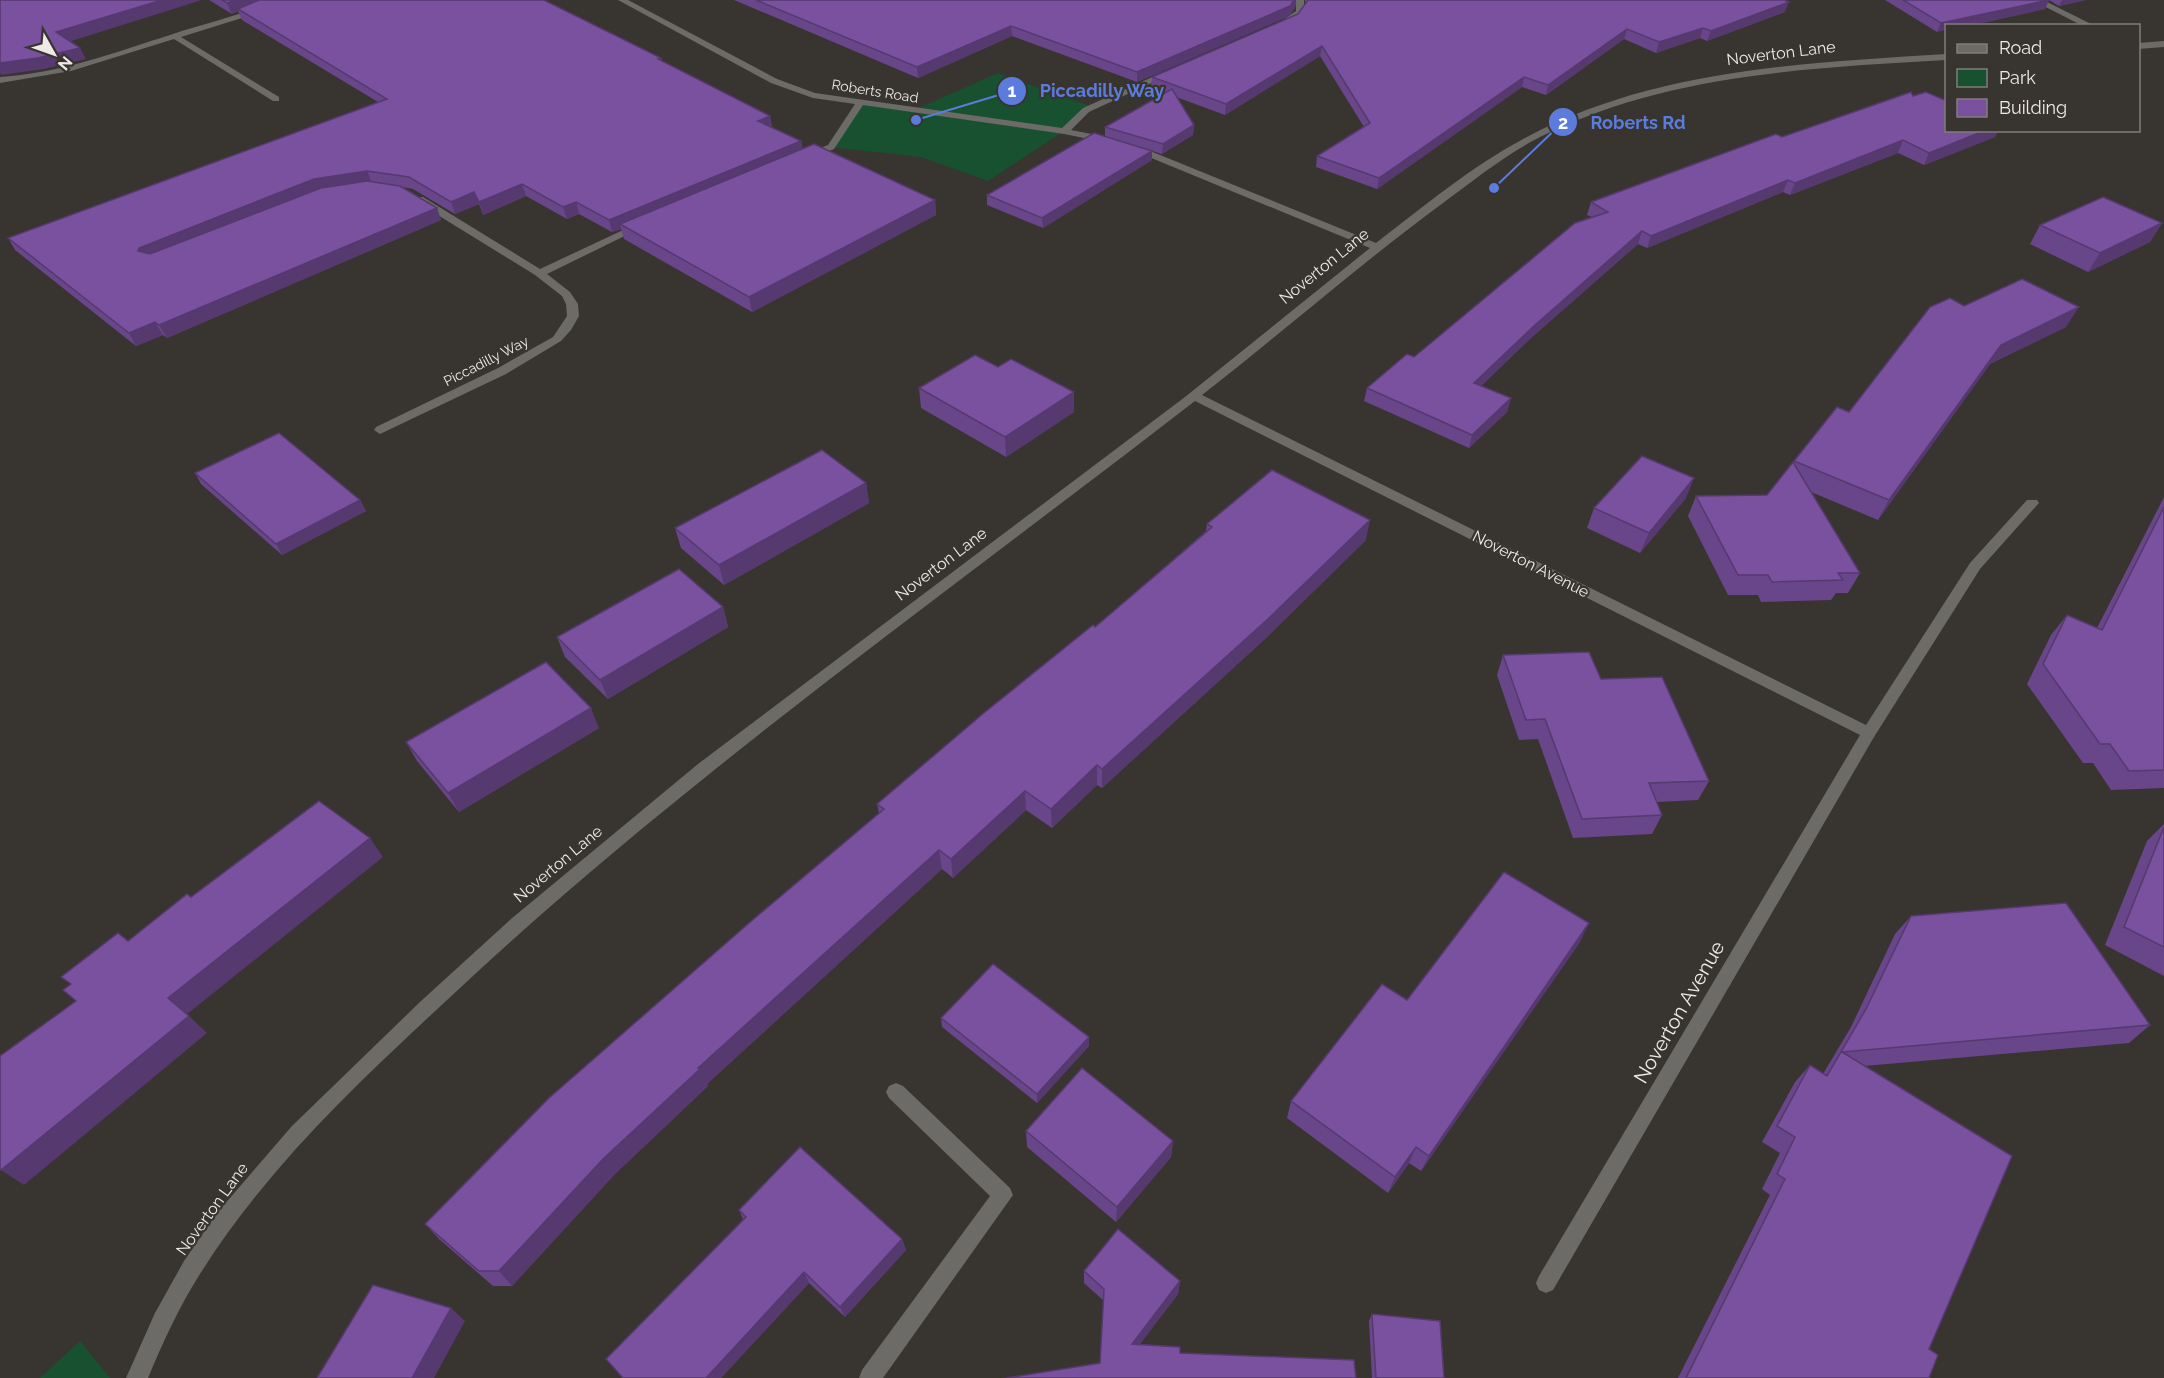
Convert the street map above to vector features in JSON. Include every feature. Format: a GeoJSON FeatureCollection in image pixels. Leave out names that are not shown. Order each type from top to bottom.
{"type":"FeatureCollection","features":[{"type":"Feature","properties":{"kind":"street"},"geometry":{"type":"LineString","coordinates":[[0,80],[62,70],[251,12],[279,0]]}},
{"type":"Feature","properties":{"kind":"street","name":"Roberts Road"},"geometry":{"type":"LineString","coordinates":[[622,0],[774,81],[813,94],[860,103],[1064,130],[1151,152],[1375,246]]}},
{"type":"Feature","properties":{"kind":"street"},"geometry":{"type":"LineString","coordinates":[[1271,29],[1299,14],[1300,0]]}},
{"type":"Feature","properties":{"kind":"street"},"geometry":{"type":"LineString","coordinates":[[2036,0],[2087,24]]}},
{"type":"Feature","properties":{"kind":"street"},"geometry":{"type":"LineString","coordinates":[[174,36],[276,99]]}},
{"type":"Feature","properties":{"kind":"street"},"geometry":{"type":"LineString","coordinates":[[2140,46],[2164,44]]}},
{"type":"Feature","properties":{"kind":"street","name":"Noverton Lane"},"geometry":{"type":"LineString","coordinates":[[137,1378],[178,1290],[219,1226],[264,1167],[314,1114],[500,938],[573,874],[731,745],[1194,396],[1375,246],[1512,148],[1564,122],[1624,100],[1693,82],[1749,72],[1945,57]]}},
{"type":"Feature","properties":{"kind":"street"},"geometry":{"type":"LineString","coordinates":[[1064,130],[1086,110],[1185,66]]}},
{"type":"Feature","properties":{"kind":"street"},"geometry":{"type":"LineString","coordinates":[[796,161],[831,147],[860,103]]}},
{"type":"Feature","properties":{"kind":"street","name":"Piccadilly Way"},"geometry":{"type":"LineString","coordinates":[[380,429],[502,371],[557,339],[567,328],[573,316],[572,304],[566,294],[538,273],[409,193]]}},
{"type":"Feature","properties":{"kind":"street"},"geometry":{"type":"LineString","coordinates":[[538,273],[648,223]]}},
{"type":"Feature","properties":{"kind":"street","name":"Noverton Avenue"},"geometry":{"type":"LineString","coordinates":[[1194,396],[1869,733]]}},
{"type":"Feature","properties":{"kind":"street","name":"Noverton Avenue"},"geometry":{"type":"LineString","coordinates":[[1546,1283],[1869,733],[1975,566],[2032,503]]}},
{"type":"Feature","properties":{"kind":"street"},"geometry":{"type":"LineString","coordinates":[[870,1378],[1002,1195],[896,1092]]}},
{"type":"Feature","properties":{"kind":"green space"},"geometry":{"type":"Polygon","coordinates":[[[998,73],[1093,107],[1064,131],[988,181],[921,157],[831,147],[860,103],[914,110],[998,73]]]}},
{"type":"Feature","properties":{"kind":"green space"},"geometry":{"type":"Polygon","coordinates":[[[80,1341],[110,1378],[40,1378],[80,1341]]]}},
{"type":"Feature","properties":{"kind":"building"},"geometry":{"type":"Polygon","coordinates":[[[0,0],[162,0],[56,32],[80,48],[38,58],[0,63],[0,0]]]}},
{"type":"Feature","properties":{"kind":"building"},"geometry":{"type":"Polygon","coordinates":[[[259,0],[544,0],[661,58],[658,59],[770,116],[758,121],[801,141],[609,220],[576,202],[563,207],[522,184],[479,202],[474,192],[451,202],[409,177],[367,171],[314,179],[139,248],[138,251],[150,254],[321,188],[367,181],[400,186],[437,208],[159,325],[155,322],[129,333],[8,238],[387,99],[238,9],[259,0]]]}},
{"type":"Feature","properties":{"kind":"building"},"geometry":{"type":"Polygon","coordinates":[[[756,0],[1294,0],[1290,6],[1137,72],[1011,26],[917,67],[756,0]]]}},
{"type":"Feature","properties":{"kind":"building"},"geometry":{"type":"Polygon","coordinates":[[[1308,0],[1784,0],[1789,2],[1711,31],[1703,28],[1659,42],[1627,29],[1548,85],[1524,77],[1379,178],[1317,156],[1370,123],[1322,46],[1226,104],[1152,77],[1298,14],[1308,0]]]}},
{"type":"Feature","properties":{"kind":"building"},"geometry":{"type":"Polygon","coordinates":[[[1903,0],[2049,0],[1941,23],[1903,0]]]}},
{"type":"Feature","properties":{"kind":"building"},"geometry":{"type":"Polygon","coordinates":[[[1172,89],[1194,125],[1163,144],[1105,127],[1172,89]]]}},
{"type":"Feature","properties":{"kind":"building"},"geometry":{"type":"Polygon","coordinates":[[[1911,92],[1913,96],[1926,92],[1945,100],[1945,132],[1981,132],[1929,153],[1903,140],[1795,183],[1788,180],[1651,236],[1642,231],[1535,325],[1474,383],[1511,398],[1472,435],[1367,388],[1407,354],[1414,357],[1575,223],[1608,212],[1591,202],[1776,134],[1782,137],[1911,92]]]}},
{"type":"Feature","properties":{"kind":"building"},"geometry":{"type":"Polygon","coordinates":[[[1094,133],[1152,151],[1042,218],[987,195],[1094,133]]]}},
{"type":"Feature","properties":{"kind":"building"},"geometry":{"type":"Polygon","coordinates":[[[814,144],[935,200],[749,297],[620,224],[814,144]]]}},
{"type":"Feature","properties":{"kind":"building"},"geometry":{"type":"Polygon","coordinates":[[[2103,197],[2162,223],[2100,253],[2040,225],[2103,197]]]}},
{"type":"Feature","properties":{"kind":"building"},"geometry":{"type":"Polygon","coordinates":[[[2022,279],[2079,307],[2001,345],[1889,500],[1794,461],[1837,407],[1849,412],[1930,307],[1950,298],[1964,306],[2022,279]]]}},
{"type":"Feature","properties":{"kind":"building"},"geometry":{"type":"Polygon","coordinates":[[[975,355],[998,367],[1011,359],[1074,392],[1005,437],[919,388],[975,355]]]}},
{"type":"Feature","properties":{"kind":"building"},"geometry":{"type":"Polygon","coordinates":[[[279,433],[360,500],[276,544],[195,473],[279,433]]]}},
{"type":"Feature","properties":{"kind":"building"},"geometry":{"type":"Polygon","coordinates":[[[822,450],[866,483],[719,565],[675,528],[822,450]]]}},
{"type":"Feature","properties":{"kind":"building"},"geometry":{"type":"Polygon","coordinates":[[[1642,456],[1694,478],[1649,533],[1594,508],[1642,456]]]}},
{"type":"Feature","properties":{"kind":"building"},"geometry":{"type":"Polygon","coordinates":[[[1793,462],[1860,573],[1838,573],[1843,580],[1772,582],[1768,575],[1738,575],[1696,496],[1767,495],[1793,462]]]}},
{"type":"Feature","properties":{"kind":"building"},"geometry":{"type":"Polygon","coordinates":[[[1272,470],[1370,520],[1269,618],[1102,769],[1097,765],[1051,809],[1025,791],[951,859],[939,850],[698,1068],[700,1069],[603,1159],[499,1271],[479,1271],[425,1224],[549,1098],[749,923],[884,809],[877,804],[985,712],[1093,625],[1095,627],[1212,527],[1207,524],[1272,470]]]}},
{"type":"Feature","properties":{"kind":"building"},"geometry":{"type":"Polygon","coordinates":[[[2164,507],[2164,770],[2129,771],[2110,744],[2100,744],[2043,664],[2067,615],[2102,630],[2164,507]]]}},
{"type":"Feature","properties":{"kind":"building"},"geometry":{"type":"Polygon","coordinates":[[[679,569],[723,607],[600,680],[557,637],[679,569]]]}},
{"type":"Feature","properties":{"kind":"building"},"geometry":{"type":"Polygon","coordinates":[[[1589,652],[1601,679],[1662,677],[1709,781],[1649,783],[1662,815],[1582,819],[1545,719],[1526,720],[1503,655],[1589,652]]]}},
{"type":"Feature","properties":{"kind":"building"},"geometry":{"type":"Polygon","coordinates":[[[546,662],[591,708],[448,793],[406,742],[546,662]]]}},
{"type":"Feature","properties":{"kind":"building"},"geometry":{"type":"Polygon","coordinates":[[[319,801],[370,838],[168,998],[189,1016],[1,1170],[0,1056],[76,1001],[63,990],[71,984],[61,977],[118,933],[128,941],[187,894],[191,897],[319,801]]]}},
{"type":"Feature","properties":{"kind":"building"},"geometry":{"type":"Polygon","coordinates":[[[2164,827],[2164,947],[2124,927],[2164,827]]]}},
{"type":"Feature","properties":{"kind":"building"},"geometry":{"type":"Polygon","coordinates":[[[1504,872],[1589,923],[1429,1156],[1416,1147],[1395,1177],[1291,1101],[1382,984],[1407,1000],[1504,872]]]}},
{"type":"Feature","properties":{"kind":"building"},"geometry":{"type":"Polygon","coordinates":[[[2066,903],[2150,1025],[1842,1052],[2012,1156],[1929,1349],[1938,1355],[1929,1378],[1686,1378],[1785,1179],[1777,1174],[1795,1137],[1777,1126],[1810,1065],[1827,1076],[1866,1009],[1911,916],[2066,903]]]}},
{"type":"Feature","properties":{"kind":"building"},"geometry":{"type":"Polygon","coordinates":[[[993,964],[1089,1037],[1037,1094],[941,1018],[993,964]]]}},
{"type":"Feature","properties":{"kind":"building"},"geometry":{"type":"Polygon","coordinates":[[[1082,1068],[1173,1141],[1117,1207],[1026,1131],[1082,1068]]]}},
{"type":"Feature","properties":{"kind":"building"},"geometry":{"type":"Polygon","coordinates":[[[800,1147],[902,1239],[840,1307],[804,1272],[706,1378],[623,1378],[606,1359],[746,1217],[739,1210],[800,1147]]]}},
{"type":"Feature","properties":{"kind":"building"},"geometry":{"type":"Polygon","coordinates":[[[1118,1229],[1180,1281],[1132,1344],[1180,1347],[1180,1353],[1354,1360],[1356,1378],[1006,1378],[1100,1363],[1104,1289],[1084,1271],[1118,1229]]]}},
{"type":"Feature","properties":{"kind":"building"},"geometry":{"type":"Polygon","coordinates":[[[373,1285],[451,1308],[412,1378],[317,1378],[373,1285]]]}},
{"type":"Feature","properties":{"kind":"building"},"geometry":{"type":"Polygon","coordinates":[[[1372,1314],[1440,1321],[1444,1378],[1376,1378],[1372,1314]]]}},
{"type":"Feature","properties":{"kind":"place","name":"Piccadilly Way"},"geometry":{"type":"Point","coordinates":[916,120]}},
{"type":"Feature","properties":{"kind":"place","name":"Roberts Rd"},"geometry":{"type":"Point","coordinates":[1494,188]}}]}
